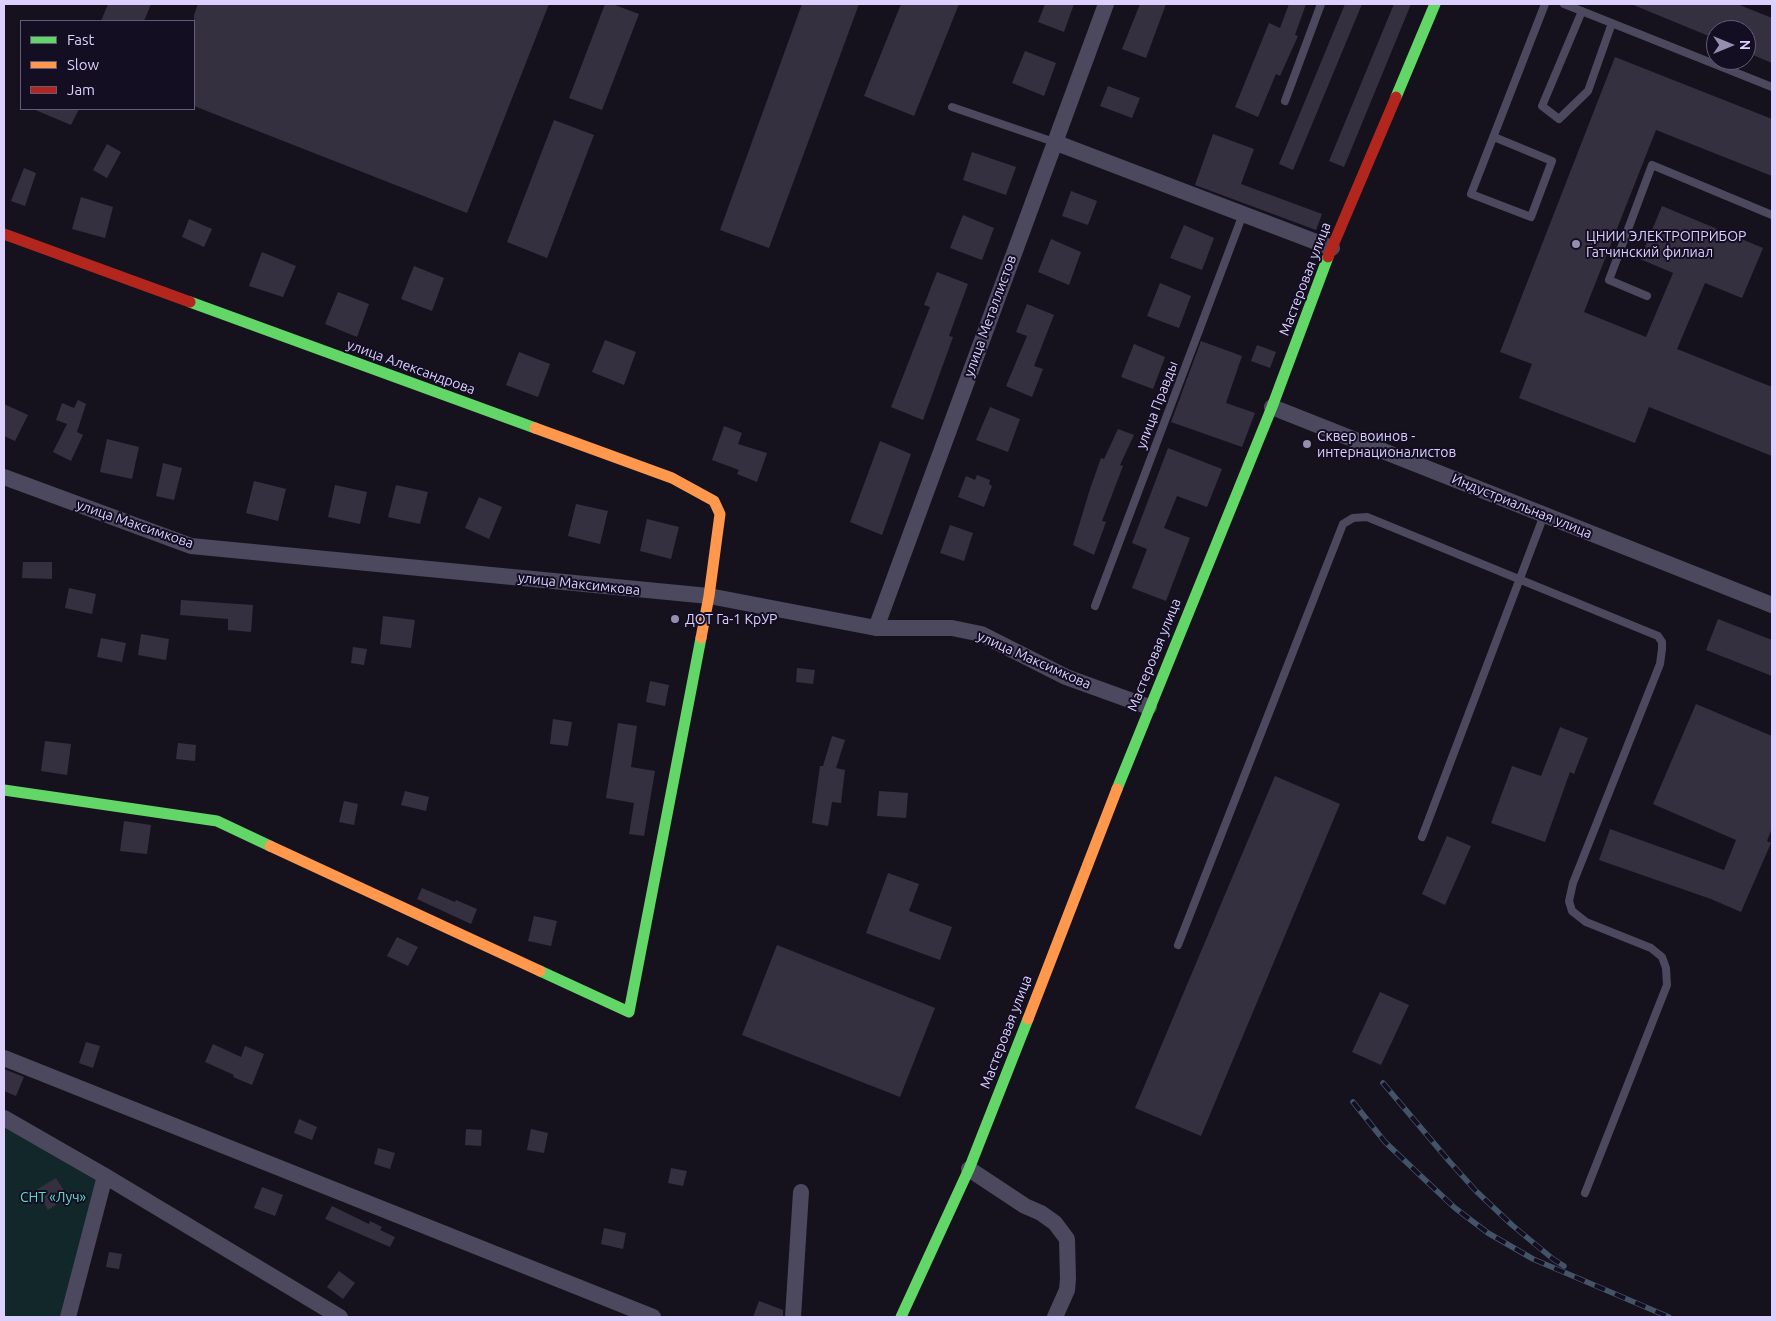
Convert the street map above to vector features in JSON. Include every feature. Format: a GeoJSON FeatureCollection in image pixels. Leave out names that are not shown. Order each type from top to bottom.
{"type":"FeatureCollection","features":[{"type":"Feature","properties":{"kind":"street","name":"улица Металлистов"},"geometry":{"type":"LineString","coordinates":[[876,628],[1106,4]]}},
{"type":"Feature","properties":{"kind":"street","name":"Мастеровая улица"},"geometry":{"type":"LineString","coordinates":[[901,1317],[970,1169],[1148,707],[1272,407],[1332,248],[1435,4]]}},
{"type":"Feature","properties":{"kind":"street"},"geometry":{"type":"LineString","coordinates":[[1054,142],[1332,248]]}},
{"type":"Feature","properties":{"kind":"street","name":"улица Александрова"},"geometry":{"type":"LineString","coordinates":[[4,234],[672,478],[714,501],[720,514],[709,596],[629,1012],[217,821],[4,790]]}},
{"type":"Feature","properties":{"kind":"street","name":"Индустриальная улица"},"geometry":{"type":"LineString","coordinates":[[1272,407],[1772,605]]}},
{"type":"Feature","properties":{"kind":"street","name":"улица Максимкова"},"geometry":{"type":"LineString","coordinates":[[4,477],[191,546],[709,596],[876,628],[952,628],[981,634],[1066,677],[1148,707]]}},
{"type":"Feature","properties":{"kind":"street"},"geometry":{"type":"LineString","coordinates":[[4,1058],[654,1317]]}},
{"type":"Feature","properties":{"kind":"street"},"geometry":{"type":"LineString","coordinates":[[4,1118],[105,1176],[340,1317]]}},
{"type":"Feature","properties":{"kind":"street"},"geometry":{"type":"LineString","coordinates":[[970,1169],[1025,1206],[1041,1212],[1055,1224],[1067,1240],[1067,1290],[1055,1317]]}},
{"type":"Feature","properties":{"kind":"street"},"geometry":{"type":"LineString","coordinates":[[68,1317],[105,1176]]}},
{"type":"Feature","properties":{"kind":"street"},"geometry":{"type":"LineString","coordinates":[[793,1317],[801,1192]]}},
{"type":"Feature","properties":{"kind":"lane"},"geometry":{"type":"LineString","coordinates":[[1285,101],[1322,4]]}},
{"type":"Feature","properties":{"kind":"lane"},"geometry":{"type":"LineString","coordinates":[[1494,137],[1552,161],[1531,217],[1471,194],[1545,4]]}},
{"type":"Feature","properties":{"kind":"lane"},"geometry":{"type":"LineString","coordinates":[[1564,4],[1772,87]]}},
{"type":"Feature","properties":{"kind":"lane"},"geometry":{"type":"LineString","coordinates":[[1582,11],[1542,106],[1559,118],[1588,91],[1612,23]]}},
{"type":"Feature","properties":{"kind":"lane"},"geometry":{"type":"LineString","coordinates":[[952,107],[1054,142]]}},
{"type":"Feature","properties":{"kind":"lane"},"geometry":{"type":"LineString","coordinates":[[1647,296],[1609,280],[1652,166],[1772,215]]}},
{"type":"Feature","properties":{"kind":"lane","name":"улица Правды"},"geometry":{"type":"LineString","coordinates":[[1095,606],[1243,214]]}},
{"type":"Feature","properties":{"kind":"lane"},"geometry":{"type":"LineString","coordinates":[[1422,837],[1544,514]]}},
{"type":"Feature","properties":{"kind":"lane"},"geometry":{"type":"LineString","coordinates":[[1178,945],[1343,524],[1354,518],[1367,517],[1658,636],[1662,642],[1660,664],[1573,883],[1569,901],[1572,911],[1586,922],[1651,948],[1662,957],[1666,968],[1667,985],[1585,1193]]}},
{"type":"Feature","properties":{"kind":"green space","name":"СНТ «Луч»"},"geometry":{"type":"Polygon","coordinates":[[[4,1110],[111,1171],[73,1317],[4,1317],[4,1110]]]}},
{"type":"Feature","properties":{"kind":"building"},"geometry":{"type":"Polygon","coordinates":[[[108,4],[151,4],[144,20],[101,20],[108,4]]]}},
{"type":"Feature","properties":{"kind":"building"},"geometry":{"type":"Polygon","coordinates":[[[198,4],[549,4],[467,213],[195,106],[194,15],[198,4]]]}},
{"type":"Feature","properties":{"kind":"building"},"geometry":{"type":"Polygon","coordinates":[[[605,4],[612,4],[639,14],[602,110],[569,98],[605,4]]]}},
{"type":"Feature","properties":{"kind":"building"},"geometry":{"type":"Polygon","coordinates":[[[802,4],[859,4],[769,248],[720,230],[802,4]]]}},
{"type":"Feature","properties":{"kind":"building"},"geometry":{"type":"Polygon","coordinates":[[[901,4],[959,4],[914,116],[864,96],[901,4]]]}},
{"type":"Feature","properties":{"kind":"building"},"geometry":{"type":"Polygon","coordinates":[[[1045,4],[1074,4],[1064,32],[1038,22],[1045,4]]]}},
{"type":"Feature","properties":{"kind":"building"},"geometry":{"type":"Polygon","coordinates":[[[1140,4],[1166,4],[1146,58],[1122,49],[1140,4]]]}},
{"type":"Feature","properties":{"kind":"building"},"geometry":{"type":"Polygon","coordinates":[[[1289,4],[1306,4],[1295,35],[1298,36],[1280,76],[1276,74],[1258,117],[1235,107],[1269,23],[1280,28],[1289,4]]]}},
{"type":"Feature","properties":{"kind":"building"},"geometry":{"type":"Polygon","coordinates":[[[1345,4],[1362,4],[1293,170],[1279,164],[1345,4]]]}},
{"type":"Feature","properties":{"kind":"building"},"geometry":{"type":"Polygon","coordinates":[[[1394,4],[1411,4],[1344,167],[1329,161],[1394,4]]]}},
{"type":"Feature","properties":{"kind":"building"},"geometry":{"type":"Polygon","coordinates":[[[1631,4],[1737,4],[1772,18],[1772,63],[1756,56],[1756,20],[1706,20],[1706,35],[1631,4]]]}},
{"type":"Feature","properties":{"kind":"building"},"geometry":{"type":"Polygon","coordinates":[[[1025,51],[1056,63],[1044,96],[1012,83],[1025,51]]]}},
{"type":"Feature","properties":{"kind":"building","name":"ЦНИИ ЭЛЕКТРОПРИБОР Гатчинский филиал"},"geometry":{"type":"Polygon","coordinates":[[[1615,57],[1772,119],[1772,176],[1656,130],[1584,312],[1646,337],[1673,273],[1640,259],[1662,206],[1763,248],[1742,298],[1705,283],[1677,349],[1772,387],[1772,456],[1649,407],[1635,443],[1519,398],[1532,364],[1500,352],[1615,57]]]}},
{"type":"Feature","properties":{"kind":"building"},"geometry":{"type":"Polygon","coordinates":[[[1108,86],[1140,98],[1132,118],[1100,106],[1108,86]]]}},
{"type":"Feature","properties":{"kind":"building"},"geometry":{"type":"Polygon","coordinates":[[[35,110],[78,110],[71,125],[35,110]]]}},
{"type":"Feature","properties":{"kind":"building"},"geometry":{"type":"Polygon","coordinates":[[[554,120],[594,135],[547,258],[507,242],[554,120]]]}},
{"type":"Feature","properties":{"kind":"building"},"geometry":{"type":"Polygon","coordinates":[[[1213,134],[1254,149],[1241,184],[1322,214],[1316,230],[1195,185],[1213,134]]]}},
{"type":"Feature","properties":{"kind":"building"},"geometry":{"type":"Polygon","coordinates":[[[107,144],[121,152],[107,178],[93,170],[107,144]]]}},
{"type":"Feature","properties":{"kind":"building"},"geometry":{"type":"Polygon","coordinates":[[[972,152],[1016,167],[1006,195],[963,180],[972,152]]]}},
{"type":"Feature","properties":{"kind":"building"},"geometry":{"type":"Polygon","coordinates":[[[24,168],[36,173],[25,206],[11,201],[24,168]]]}},
{"type":"Feature","properties":{"kind":"building"},"geometry":{"type":"Polygon","coordinates":[[[1071,191],[1097,201],[1088,225],[1062,216],[1071,191]]]}},
{"type":"Feature","properties":{"kind":"building"},"geometry":{"type":"Polygon","coordinates":[[[81,197],[113,207],[105,238],[72,229],[81,197]]]}},
{"type":"Feature","properties":{"kind":"building"},"geometry":{"type":"Polygon","coordinates":[[[963,215],[994,228],[982,260],[950,248],[963,215]]]}},
{"type":"Feature","properties":{"kind":"building"},"geometry":{"type":"Polygon","coordinates":[[[189,219],[212,229],[204,247],[182,237],[189,219]]]}},
{"type":"Feature","properties":{"kind":"building"},"geometry":{"type":"Polygon","coordinates":[[[1184,225],[1214,238],[1202,270],[1170,258],[1184,225]]]}},
{"type":"Feature","properties":{"kind":"building"},"geometry":{"type":"Polygon","coordinates":[[[1051,239],[1081,252],[1069,285],[1038,272],[1051,239]]]}},
{"type":"Feature","properties":{"kind":"building"},"geometry":{"type":"Polygon","coordinates":[[[262,252],[296,266],[283,297],[249,286],[262,252]]]}},
{"type":"Feature","properties":{"kind":"building"},"geometry":{"type":"Polygon","coordinates":[[[414,266],[444,278],[432,311],[401,299],[414,266]]]}},
{"type":"Feature","properties":{"kind":"building"},"geometry":{"type":"Polygon","coordinates":[[[937,272],[968,284],[949,336],[953,337],[923,420],[891,407],[930,307],[924,305],[937,272]]]}},
{"type":"Feature","properties":{"kind":"building"},"geometry":{"type":"Polygon","coordinates":[[[1160,283],[1191,296],[1179,328],[1147,316],[1160,283]]]}},
{"type":"Feature","properties":{"kind":"building"},"geometry":{"type":"Polygon","coordinates":[[[338,292],[369,304],[357,337],[325,324],[338,292]]]}},
{"type":"Feature","properties":{"kind":"building"},"geometry":{"type":"Polygon","coordinates":[[[1027,304],[1054,315],[1034,366],[1043,369],[1032,397],[1006,386],[1027,336],[1016,332],[1027,304]]]}},
{"type":"Feature","properties":{"kind":"building"},"geometry":{"type":"Polygon","coordinates":[[[605,340],[636,352],[624,385],[592,372],[605,340]]]}},
{"type":"Feature","properties":{"kind":"building"},"geometry":{"type":"Polygon","coordinates":[[[1201,341],[1242,356],[1226,403],[1255,413],[1242,447],[1171,422],[1201,341]]]}},
{"type":"Feature","properties":{"kind":"building"},"geometry":{"type":"Polygon","coordinates":[[[1134,344],[1165,357],[1153,389],[1121,377],[1134,344]]]}},
{"type":"Feature","properties":{"kind":"building"},"geometry":{"type":"Polygon","coordinates":[[[1257,345],[1276,352],[1270,368],[1251,361],[1257,345]]]}},
{"type":"Feature","properties":{"kind":"building"},"geometry":{"type":"Polygon","coordinates":[[[519,352],[550,364],[538,397],[506,385],[519,352]]]}},
{"type":"Feature","properties":{"kind":"building"},"geometry":{"type":"Polygon","coordinates":[[[78,400],[86,404],[77,432],[83,435],[71,461],[53,452],[67,424],[56,420],[62,403],[74,408],[78,400]]]}},
{"type":"Feature","properties":{"kind":"building"},"geometry":{"type":"Polygon","coordinates":[[[4,404],[28,415],[15,441],[4,436],[4,404]]]}},
{"type":"Feature","properties":{"kind":"building"},"geometry":{"type":"Polygon","coordinates":[[[990,407],[1020,419],[1008,452],[976,440],[990,407]]]}},
{"type":"Feature","properties":{"kind":"building"},"geometry":{"type":"Polygon","coordinates":[[[724,426],[742,433],[738,444],[767,453],[757,482],[737,474],[739,470],[712,460],[724,426]]]}},
{"type":"Feature","properties":{"kind":"building"},"geometry":{"type":"Polygon","coordinates":[[[1118,429],[1134,435],[1120,465],[1123,466],[1102,521],[1106,522],[1094,555],[1073,545],[1101,458],[1104,459],[1118,429]]]}},
{"type":"Feature","properties":{"kind":"building"},"geometry":{"type":"Polygon","coordinates":[[[107,439],[139,447],[132,479],[100,472],[107,439]]]}},
{"type":"Feature","properties":{"kind":"building"},"geometry":{"type":"Polygon","coordinates":[[[880,441],[911,454],[882,535],[850,522],[880,441]]]}},
{"type":"Feature","properties":{"kind":"building"},"geometry":{"type":"Polygon","coordinates":[[[1168,448],[1222,469],[1207,507],[1177,496],[1164,528],[1190,538],[1166,601],[1132,588],[1147,549],[1132,543],[1168,448]]]}},
{"type":"Feature","properties":{"kind":"building"},"geometry":{"type":"Polygon","coordinates":[[[163,463],[182,468],[174,500],[156,496],[163,463]]]}},
{"type":"Feature","properties":{"kind":"building"},"geometry":{"type":"Polygon","coordinates":[[[977,475],[990,480],[989,484],[992,486],[984,507],[958,497],[966,476],[975,480],[977,475]]]}},
{"type":"Feature","properties":{"kind":"building"},"geometry":{"type":"Polygon","coordinates":[[[254,481],[286,489],[278,521],[246,513],[254,481]]]}},
{"type":"Feature","properties":{"kind":"building"},"geometry":{"type":"Polygon","coordinates":[[[335,485],[367,492],[360,524],[328,517],[335,485]]]}},
{"type":"Feature","properties":{"kind":"building"},"geometry":{"type":"Polygon","coordinates":[[[396,485],[428,492],[420,524],[388,517],[396,485]]]}},
{"type":"Feature","properties":{"kind":"building"},"geometry":{"type":"Polygon","coordinates":[[[479,497],[502,507],[489,539],[465,528],[479,497]]]}},
{"type":"Feature","properties":{"kind":"building"},"geometry":{"type":"Polygon","coordinates":[[[576,504],[608,511],[600,544],[568,536],[576,504]]]}},
{"type":"Feature","properties":{"kind":"building"},"geometry":{"type":"Polygon","coordinates":[[[647,519],[679,527],[671,559],[640,551],[647,519]]]}},
{"type":"Feature","properties":{"kind":"building"},"geometry":{"type":"Polygon","coordinates":[[[950,525],[973,533],[964,561],[940,553],[950,525]]]}},
{"type":"Feature","properties":{"kind":"building"},"geometry":{"type":"Polygon","coordinates":[[[23,562],[52,562],[52,579],[22,578],[23,562]]]}},
{"type":"Feature","properties":{"kind":"building"},"geometry":{"type":"Polygon","coordinates":[[[69,588],[96,594],[92,614],[65,608],[69,588]]]}},
{"type":"Feature","properties":{"kind":"building"},"geometry":{"type":"Polygon","coordinates":[[[181,600],[253,605],[251,632],[228,630],[228,619],[180,615],[181,600]]]}},
{"type":"Feature","properties":{"kind":"building"},"geometry":{"type":"Polygon","coordinates":[[[383,616],[415,620],[411,648],[380,644],[383,616]]]}},
{"type":"Feature","properties":{"kind":"building"},"geometry":{"type":"Polygon","coordinates":[[[1718,619],[1772,640],[1772,676],[1706,650],[1718,619]]]}},
{"type":"Feature","properties":{"kind":"building"},"geometry":{"type":"Polygon","coordinates":[[[141,634],[169,639],[166,660],[138,655],[141,634]]]}},
{"type":"Feature","properties":{"kind":"building"},"geometry":{"type":"Polygon","coordinates":[[[101,638],[126,643],[122,662],[97,657],[101,638]]]}},
{"type":"Feature","properties":{"kind":"building"},"geometry":{"type":"Polygon","coordinates":[[[353,647],[367,649],[364,665],[351,663],[353,647]]]}},
{"type":"Feature","properties":{"kind":"building"},"geometry":{"type":"Polygon","coordinates":[[[797,668],[815,670],[813,684],[796,682],[797,668]]]}},
{"type":"Feature","properties":{"kind":"building"},"geometry":{"type":"Polygon","coordinates":[[[650,681],[669,685],[665,706],[646,702],[650,681]]]}},
{"type":"Feature","properties":{"kind":"building"},"geometry":{"type":"Polygon","coordinates":[[[1696,704],[1772,736],[1772,828],[1767,841],[1771,843],[1741,912],[1711,899],[1599,860],[1610,829],[1724,870],[1736,840],[1653,804],[1696,704]]]}},
{"type":"Feature","properties":{"kind":"building"},"geometry":{"type":"Polygon","coordinates":[[[553,719],[572,722],[568,746],[550,744],[553,719]]]}},
{"type":"Feature","properties":{"kind":"building"},"geometry":{"type":"Polygon","coordinates":[[[618,723],[637,726],[631,767],[655,771],[644,836],[629,834],[634,803],[606,798],[618,723]]]}},
{"type":"Feature","properties":{"kind":"building"},"geometry":{"type":"Polygon","coordinates":[[[1560,727],[1588,738],[1574,774],[1570,772],[1545,842],[1491,823],[1512,766],[1541,776],[1560,727]]]}},
{"type":"Feature","properties":{"kind":"building"},"geometry":{"type":"Polygon","coordinates":[[[832,736],[845,740],[836,768],[845,770],[841,803],[832,802],[828,826],[812,823],[820,766],[823,766],[832,736]]]}},
{"type":"Feature","properties":{"kind":"building"},"geometry":{"type":"Polygon","coordinates":[[[45,741],[71,744],[67,775],[41,771],[45,741]]]}},
{"type":"Feature","properties":{"kind":"building"},"geometry":{"type":"Polygon","coordinates":[[[178,743],[196,745],[195,761],[176,759],[178,743]]]}},
{"type":"Feature","properties":{"kind":"building"},"geometry":{"type":"Polygon","coordinates":[[[1275,776],[1340,804],[1201,1136],[1135,1108],[1275,776]]]}},
{"type":"Feature","properties":{"kind":"building"},"geometry":{"type":"Polygon","coordinates":[[[405,791],[429,797],[426,811],[401,805],[405,791]]]}},
{"type":"Feature","properties":{"kind":"building"},"geometry":{"type":"Polygon","coordinates":[[[879,791],[908,793],[906,818],[877,816],[879,791]]]}},
{"type":"Feature","properties":{"kind":"building"},"geometry":{"type":"Polygon","coordinates":[[[344,801],[358,804],[354,825],[339,822],[344,801]]]}},
{"type":"Feature","properties":{"kind":"building"},"geometry":{"type":"Polygon","coordinates":[[[124,821],[151,825],[147,854],[120,851],[124,821]]]}},
{"type":"Feature","properties":{"kind":"building"},"geometry":{"type":"Polygon","coordinates":[[[1447,836],[1471,846],[1445,905],[1422,894],[1447,836]]]}},
{"type":"Feature","properties":{"kind":"building"},"geometry":{"type":"Polygon","coordinates":[[[888,873],[919,884],[909,911],[952,927],[940,960],[866,933],[888,873]]]}},
{"type":"Feature","properties":{"kind":"building"},"geometry":{"type":"Polygon","coordinates":[[[422,888],[477,909],[471,924],[417,899],[422,888]]]}},
{"type":"Feature","properties":{"kind":"building"},"geometry":{"type":"Polygon","coordinates":[[[534,916],[557,921],[551,946],[528,941],[534,916]]]}},
{"type":"Feature","properties":{"kind":"building"},"geometry":{"type":"Polygon","coordinates":[[[397,937],[418,947],[408,966],[387,956],[397,937]]]}},
{"type":"Feature","properties":{"kind":"building"},"geometry":{"type":"Polygon","coordinates":[[[777,945],[935,1008],[900,1097],[742,1035],[777,945]]]}},
{"type":"Feature","properties":{"kind":"building"},"geometry":{"type":"Polygon","coordinates":[[[1380,992],[1409,1005],[1381,1065],[1352,1052],[1380,992]]]}},
{"type":"Feature","properties":{"kind":"building"},"geometry":{"type":"Polygon","coordinates":[[[86,1042],[100,1046],[93,1068],[79,1063],[86,1042]]]}},
{"type":"Feature","properties":{"kind":"building"},"geometry":{"type":"Polygon","coordinates":[[[213,1044],[241,1057],[245,1046],[264,1054],[252,1085],[205,1062],[213,1044]]]}},
{"type":"Feature","properties":{"kind":"building"},"geometry":{"type":"Polygon","coordinates":[[[4,1069],[24,1077],[16,1096],[4,1091],[4,1069]]]}},
{"type":"Feature","properties":{"kind":"building"},"geometry":{"type":"Polygon","coordinates":[[[299,1119],[317,1127],[312,1140],[294,1133],[299,1119]]]}},
{"type":"Feature","properties":{"kind":"building"},"geometry":{"type":"Polygon","coordinates":[[[466,1129],[482,1130],[481,1146],[465,1145],[466,1129]]]}},
{"type":"Feature","properties":{"kind":"building"},"geometry":{"type":"Polygon","coordinates":[[[531,1129],[548,1133],[544,1153],[527,1150],[531,1129]]]}},
{"type":"Feature","properties":{"kind":"building"},"geometry":{"type":"Polygon","coordinates":[[[378,1148],[395,1153],[390,1169],[374,1164],[378,1148]]]}},
{"type":"Feature","properties":{"kind":"building"},"geometry":{"type":"Polygon","coordinates":[[[671,1168],[687,1171],[683,1186],[668,1183],[671,1168]]]}},
{"type":"Feature","properties":{"kind":"building"},"geometry":{"type":"Polygon","coordinates":[[[56,1178],[68,1197],[48,1210],[36,1190],[56,1178]]]}},
{"type":"Feature","properties":{"kind":"building"},"geometry":{"type":"Polygon","coordinates":[[[262,1187],[283,1195],[275,1216],[254,1208],[262,1187]]]}},
{"type":"Feature","properties":{"kind":"building"},"geometry":{"type":"Polygon","coordinates":[[[332,1206],[369,1224],[370,1221],[382,1227],[380,1230],[395,1237],[390,1247],[325,1219],[332,1206]]]}},
{"type":"Feature","properties":{"kind":"building"},"geometry":{"type":"Polygon","coordinates":[[[604,1228],[626,1233],[623,1249],[601,1244],[604,1228]]]}},
{"type":"Feature","properties":{"kind":"building"},"geometry":{"type":"Polygon","coordinates":[[[109,1252],[122,1254],[119,1269],[106,1267],[109,1252]]]}},
{"type":"Feature","properties":{"kind":"building"},"geometry":{"type":"Polygon","coordinates":[[[339,1271],[355,1283],[343,1299],[327,1287],[339,1271]]]}},
{"type":"Feature","properties":{"kind":"building"},"geometry":{"type":"Polygon","coordinates":[[[759,1301],[783,1310],[783,1317],[753,1317],[759,1301]]]}},
{"type":"Feature","properties":{"kind":"railway"},"geometry":{"type":"LineString","coordinates":[[1383,1083],[1476,1191],[1512,1225],[1564,1266]]}},
{"type":"Feature","properties":{"kind":"railway"},"geometry":{"type":"LineString","coordinates":[[1353,1102],[1385,1142],[1455,1208],[1488,1233],[1533,1259],[1669,1317]]}},
{"type":"Feature","properties":{"kind":"traffic: fast"},"geometry":{"type":"LineString","coordinates":[[1396,97],[1435,4]]}},
{"type":"Feature","properties":{"kind":"traffic: fast"},"geometry":{"type":"LineString","coordinates":[[1117,789],[1272,407],[1328,257]]}},
{"type":"Feature","properties":{"kind":"traffic: fast"},"geometry":{"type":"LineString","coordinates":[[190,302],[535,428]]}},
{"type":"Feature","properties":{"kind":"traffic: fast"},"geometry":{"type":"LineString","coordinates":[[540,971],[629,1012],[701,638]]}},
{"type":"Feature","properties":{"kind":"traffic: fast"},"geometry":{"type":"LineString","coordinates":[[4,790],[217,821],[270,846]]}},
{"type":"Feature","properties":{"kind":"traffic: fast"},"geometry":{"type":"LineString","coordinates":[[901,1317],[969,1169],[1028,1019]]}},
{"type":"Feature","properties":{"kind":"traffic: slow"},"geometry":{"type":"LineString","coordinates":[[535,428],[672,478],[714,501],[720,514],[709,596],[701,638]]}},
{"type":"Feature","properties":{"kind":"traffic: slow"},"geometry":{"type":"LineString","coordinates":[[1028,1019],[1117,789]]}},
{"type":"Feature","properties":{"kind":"traffic: slow"},"geometry":{"type":"LineString","coordinates":[[270,846],[540,971]]}},
{"type":"Feature","properties":{"kind":"traffic: jam"},"geometry":{"type":"LineString","coordinates":[[1328,257],[1396,97]]}},
{"type":"Feature","properties":{"kind":"traffic: jam"},"geometry":{"type":"LineString","coordinates":[[4,234],[190,302]]}},
{"type":"Feature","properties":{"kind":"place","name":"ЦНИИ ЭЛЕКТРОПРИБОР Гатчинский филиал"},"geometry":{"type":"Point","coordinates":[1576,244]}},
{"type":"Feature","properties":{"kind":"place","name":"Сквер воинов - интернационалистов"},"geometry":{"type":"Point","coordinates":[1307,444]}},
{"type":"Feature","properties":{"kind":"place","name":"ДОТ Га-1 КрУР"},"geometry":{"type":"Point","coordinates":[675,619]}}]}
